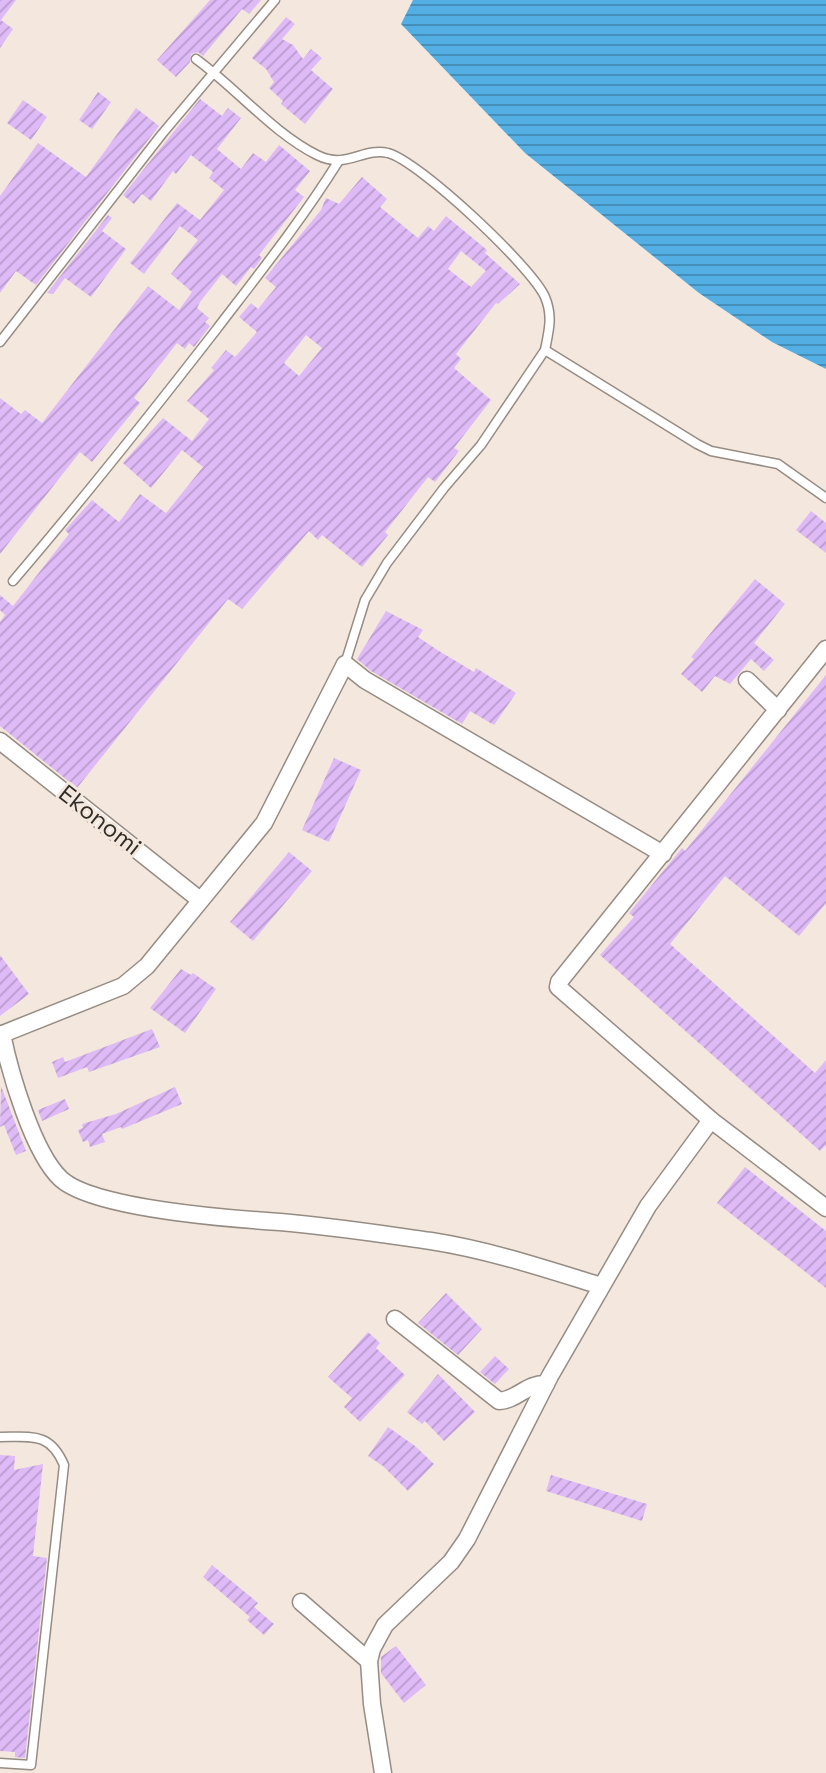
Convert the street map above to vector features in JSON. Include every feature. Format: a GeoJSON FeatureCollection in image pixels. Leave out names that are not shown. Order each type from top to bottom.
{"type":"FeatureCollection","features":[{"type":"Feature","properties":{"kind":"street"},"geometry":{"type":"LineString","coordinates":[[824,655],[558,987],[711,1120],[826,1208]]}},
{"type":"Feature","properties":{"kind":"street"},"geometry":{"type":"LineString","coordinates":[[601,1286],[524,1262],[435,1242],[280,1222],[219,1218],[102,1199],[80,1191],[62,1180],[36,1140],[1,1035],[123,986],[147,966],[264,823],[345,664],[365,680],[663,854]]}},
{"type":"Feature","properties":{"kind":"street"},"geometry":{"type":"LineString","coordinates":[[747,680],[778,710]]}},
{"type":"Feature","properties":{"kind":"street","name":"Ekonomi"},"geometry":{"type":"LineString","coordinates":[[0,741],[200,900]]}},
{"type":"Feature","properties":{"kind":"street"},"geometry":{"type":"LineString","coordinates":[[383,1773],[369,1661],[385,1625],[451,1562],[467,1539],[546,1384],[601,1286],[648,1206],[711,1120]]}},
{"type":"Feature","properties":{"kind":"street"},"geometry":{"type":"LineString","coordinates":[[395,1319],[499,1401],[509,1401],[533,1385],[546,1384]]}},
{"type":"Feature","properties":{"kind":"street"},"geometry":{"type":"LineString","coordinates":[[301,1602],[369,1661]]}},
{"type":"Feature","properties":{"kind":"lane"},"geometry":{"type":"LineString","coordinates":[[0,342],[162,134],[275,0]]}},
{"type":"Feature","properties":{"kind":"lane"},"geometry":{"type":"LineString","coordinates":[[196,59],[316,154],[338,162],[389,153],[412,166],[473,216],[537,282],[551,318],[545,350],[481,445],[387,563],[365,600],[345,664]]}},
{"type":"Feature","properties":{"kind":"lane"},"geometry":{"type":"LineString","coordinates":[[13,581],[128,444],[261,272],[338,162]]}},
{"type":"Feature","properties":{"kind":"lane"},"geometry":{"type":"LineString","coordinates":[[545,350],[697,444],[711,451],[778,464],[826,498]]}},
{"type":"Feature","properties":{"kind":"lane"},"geometry":{"type":"LineString","coordinates":[[0,1437],[46,1439],[57,1449],[64,1465],[30,1769],[0,1763]]}},
{"type":"Feature","properties":{"kind":"water"},"geometry":{"type":"Polygon","coordinates":[[[413,0],[826,0],[826,369],[772,342],[699,293],[525,153],[401,24],[413,0]]]}},
{"type":"Feature","properties":{"kind":"building"},"geometry":{"type":"Polygon","coordinates":[[[0,0],[16,0],[1,20],[13,29],[0,48],[0,0]]]}},
{"type":"Feature","properties":{"kind":"building"},"geometry":{"type":"Polygon","coordinates":[[[210,0],[261,0],[249,14],[242,9],[203,56],[198,52],[191,54],[190,62],[176,77],[157,60],[210,0]]]}},
{"type":"Feature","properties":{"kind":"building"},"geometry":{"type":"Polygon","coordinates":[[[286,17],[295,24],[282,39],[293,45],[303,59],[311,49],[322,58],[311,70],[333,89],[305,124],[281,104],[283,101],[269,88],[274,82],[266,69],[252,58],[286,17]]]}},
{"type":"Feature","properties":{"kind":"building"},"geometry":{"type":"Polygon","coordinates":[[[98,92],[111,102],[92,129],[79,120],[98,92]]]}},
{"type":"Feature","properties":{"kind":"building"},"geometry":{"type":"Polygon","coordinates":[[[200,99],[222,116],[228,108],[241,118],[217,149],[241,169],[253,153],[266,162],[279,145],[310,171],[295,190],[304,197],[259,255],[262,258],[254,269],[251,267],[236,286],[222,274],[200,302],[197,308],[209,318],[205,322],[210,326],[194,347],[189,343],[185,349],[177,343],[134,398],[140,403],[92,462],[80,452],[0,554],[0,398],[21,414],[25,410],[42,423],[148,286],[179,310],[192,292],[171,274],[198,240],[180,226],[144,274],[130,263],[177,203],[200,220],[224,190],[209,178],[213,172],[191,155],[176,174],[173,171],[151,201],[142,194],[134,204],[123,195],[200,99]]]}},
{"type":"Feature","properties":{"kind":"building"},"geometry":{"type":"Polygon","coordinates":[[[23,100],[47,117],[31,140],[7,123],[23,100]]]}},
{"type":"Feature","properties":{"kind":"building"},"geometry":{"type":"Polygon","coordinates":[[[136,108],[159,126],[36,285],[16,271],[0,293],[0,196],[38,143],[86,177],[136,108]]]}},
{"type":"Feature","properties":{"kind":"building"},"geometry":{"type":"Polygon","coordinates":[[[362,177],[387,199],[380,207],[418,238],[428,226],[434,231],[446,216],[487,250],[485,253],[520,284],[496,303],[456,354],[461,359],[454,368],[491,400],[454,448],[459,451],[435,482],[428,477],[362,567],[322,535],[318,540],[309,531],[242,609],[228,599],[77,788],[0,726],[0,622],[5,615],[0,610],[0,595],[13,606],[69,534],[65,530],[92,500],[119,522],[140,494],[166,513],[203,467],[182,450],[151,488],[123,463],[163,418],[192,441],[209,419],[187,401],[214,370],[211,368],[226,350],[235,357],[257,332],[239,317],[251,303],[258,309],[276,287],[265,278],[321,210],[326,198],[339,204],[362,177]],[[461,251],[448,269],[471,287],[486,271],[461,251]],[[306,335],[284,363],[299,376],[322,348],[306,335]]]}},
{"type":"Feature","properties":{"kind":"building"},"geometry":{"type":"Polygon","coordinates":[[[108,215],[112,218],[102,231],[126,249],[91,297],[65,278],[53,294],[47,293],[108,215]]]}},
{"type":"Feature","properties":{"kind":"building"},"geometry":{"type":"Polygon","coordinates":[[[811,511],[826,523],[826,553],[796,530],[811,511]]]}},
{"type":"Feature","properties":{"kind":"building"},"geometry":{"type":"Polygon","coordinates":[[[755,579],[785,604],[754,643],[774,660],[764,671],[751,659],[730,684],[715,676],[702,692],[681,674],[694,659],[691,657],[755,579]]]}},
{"type":"Feature","properties":{"kind":"building"},"geometry":{"type":"Polygon","coordinates":[[[386,611],[423,630],[418,637],[439,651],[474,672],[476,668],[516,693],[494,725],[470,711],[462,724],[371,671],[357,659],[386,611]]]}},
{"type":"Feature","properties":{"kind":"building"},"geometry":{"type":"Polygon","coordinates":[[[826,675],[826,903],[799,936],[725,876],[670,944],[815,1073],[826,1060],[826,1145],[820,1151],[600,955],[634,917],[629,913],[682,848],[685,851],[826,675]]]}},
{"type":"Feature","properties":{"kind":"building"},"geometry":{"type":"Polygon","coordinates":[[[334,758],[361,770],[329,842],[302,830],[334,758]]]}},
{"type":"Feature","properties":{"kind":"building"},"geometry":{"type":"Polygon","coordinates":[[[289,852],[312,871],[253,941],[230,922],[289,852]]]}},
{"type":"Feature","properties":{"kind":"building"},"geometry":{"type":"Polygon","coordinates":[[[0,955],[29,994],[0,1016],[0,955]]]}},
{"type":"Feature","properties":{"kind":"building"},"geometry":{"type":"Polygon","coordinates":[[[181,969],[191,975],[193,973],[216,989],[185,1033],[150,1008],[181,969]]]}},
{"type":"Feature","properties":{"kind":"building"},"geometry":{"type":"Polygon","coordinates":[[[152,1029],[160,1047],[89,1072],[87,1067],[58,1078],[52,1062],[63,1057],[65,1062],[152,1029]]]}},
{"type":"Feature","properties":{"kind":"building"},"geometry":{"type":"Polygon","coordinates":[[[1,1086],[26,1151],[16,1155],[4,1125],[0,1127],[1,1086]]]}},
{"type":"Feature","properties":{"kind":"building"},"geometry":{"type":"Polygon","coordinates":[[[175,1087],[182,1104],[102,1134],[105,1142],[90,1147],[88,1140],[83,1142],[78,1130],[83,1128],[82,1124],[116,1114],[175,1087]]]}},
{"type":"Feature","properties":{"kind":"building"},"geometry":{"type":"Polygon","coordinates":[[[65,1099],[69,1109],[42,1121],[38,1110],[65,1099]]]}},
{"type":"Feature","properties":{"kind":"building"},"geometry":{"type":"Polygon","coordinates":[[[745,1167],[826,1231],[826,1288],[717,1203],[745,1167]]]}},
{"type":"Feature","properties":{"kind":"building"},"geometry":{"type":"Polygon","coordinates":[[[446,1293],[482,1329],[458,1355],[418,1323],[446,1293]]]}},
{"type":"Feature","properties":{"kind":"building"},"geometry":{"type":"Polygon","coordinates":[[[368,1332],[380,1343],[376,1348],[405,1375],[360,1422],[344,1407],[352,1398],[328,1377],[368,1332]]]}},
{"type":"Feature","properties":{"kind":"building"},"geometry":{"type":"Polygon","coordinates":[[[495,1356],[509,1369],[495,1384],[480,1372],[495,1356]]]}},
{"type":"Feature","properties":{"kind":"building"},"geometry":{"type":"Polygon","coordinates":[[[438,1374],[475,1412],[444,1441],[425,1421],[422,1424],[407,1412],[438,1374]]]}},
{"type":"Feature","properties":{"kind":"building"},"geometry":{"type":"Polygon","coordinates":[[[388,1427],[434,1464],[408,1491],[368,1456],[388,1427]]]}},
{"type":"Feature","properties":{"kind":"building"},"geometry":{"type":"Polygon","coordinates":[[[0,1455],[15,1456],[14,1470],[43,1464],[33,1556],[47,1558],[25,1758],[15,1757],[15,1752],[0,1751],[0,1455]]]}},
{"type":"Feature","properties":{"kind":"building"},"geometry":{"type":"Polygon","coordinates":[[[551,1475],[647,1504],[642,1521],[546,1491],[551,1475]]]}},
{"type":"Feature","properties":{"kind":"building"},"geometry":{"type":"Polygon","coordinates":[[[212,1565],[258,1603],[254,1607],[274,1624],[264,1635],[247,1620],[250,1617],[203,1577],[212,1565]]]}},
{"type":"Feature","properties":{"kind":"building"},"geometry":{"type":"Polygon","coordinates":[[[396,1646],[426,1685],[404,1703],[381,1673],[381,1657],[396,1646]]]}}]}
